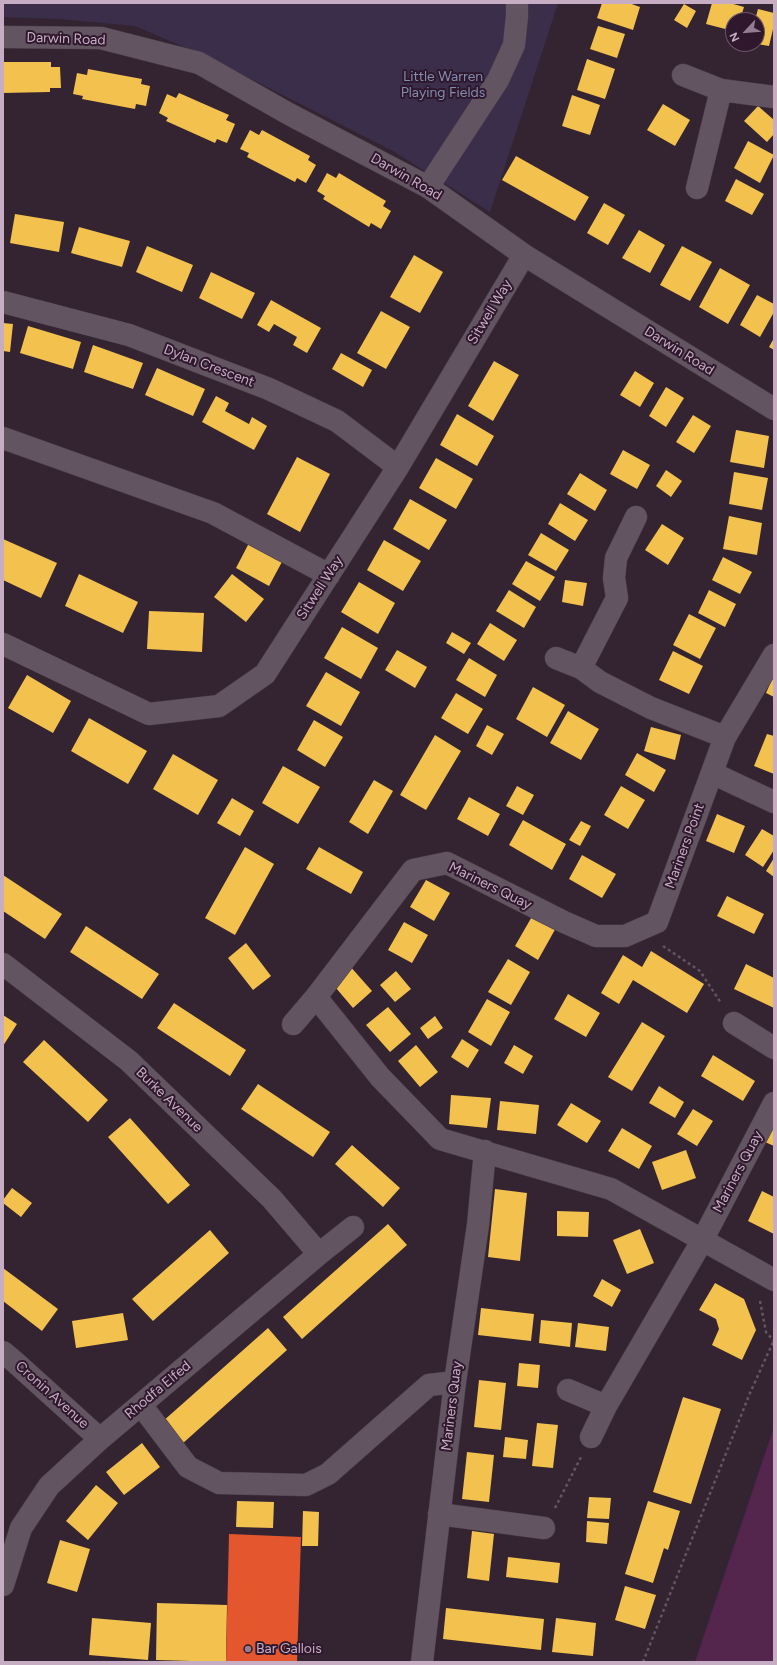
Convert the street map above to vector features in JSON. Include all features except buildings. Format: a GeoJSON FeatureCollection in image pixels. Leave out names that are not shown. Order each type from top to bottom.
{"type":"FeatureCollection","features":[{"type":"Feature","properties":{"kind":"street"},"geometry":{"type":"LineString","coordinates":[[428,187],[498,80],[514,45],[517,3]]}},
{"type":"Feature","properties":{"kind":"street","name":"Darwin Road"},"geometry":{"type":"LineString","coordinates":[[3,37],[102,38],[199,63],[289,114],[428,187],[524,255],[774,409]]}},
{"type":"Feature","properties":{"kind":"street"},"geometry":{"type":"LineString","coordinates":[[683,76],[720,90],[774,97]]}},
{"type":"Feature","properties":{"kind":"street"},"geometry":{"type":"LineString","coordinates":[[698,188],[720,90]]}},
{"type":"Feature","properties":{"kind":"street","name":"Sitwell Way"},"geometry":{"type":"LineString","coordinates":[[3,644],[149,714],[219,706],[265,674],[398,467],[524,255]]}},
{"type":"Feature","properties":{"kind":"street","name":"Dylan Crescent"},"geometry":{"type":"LineString","coordinates":[[3,302],[129,336],[269,389],[337,421],[398,467]]}},
{"type":"Feature","properties":{"kind":"street"},"geometry":{"type":"LineString","coordinates":[[3,438],[213,513],[328,575]]}},
{"type":"Feature","properties":{"kind":"street"},"geometry":{"type":"LineString","coordinates":[[581,668],[617,598],[614,578],[616,558],[636,517]]}},
{"type":"Feature","properties":{"kind":"street","name":"Mariners Point"},"geometry":{"type":"LineString","coordinates":[[625,936],[657,922],[726,737],[774,655]]}},
{"type":"Feature","properties":{"kind":"street"},"geometry":{"type":"LineString","coordinates":[[556,658],[581,668],[600,682],[651,708],[726,737]]}},
{"type":"Feature","properties":{"kind":"street"},"geometry":{"type":"LineString","coordinates":[[712,773],[774,802]]}},
{"type":"Feature","properties":{"kind":"street","name":"Mariners Quay"},"geometry":{"type":"LineString","coordinates":[[293,1024],[316,997],[412,870],[419,868],[447,863],[564,922],[596,936],[625,936]]}},
{"type":"Feature","properties":{"kind":"street","name":"Burke Avenue"},"geometry":{"type":"LineString","coordinates":[[3,964],[129,1061],[272,1198],[319,1254]]}},
{"type":"Feature","properties":{"kind":"street"},"geometry":{"type":"LineString","coordinates":[[316,997],[380,1077],[440,1139],[485,1151],[611,1190],[774,1280]]}},
{"type":"Feature","properties":{"kind":"street"},"geometry":{"type":"LineString","coordinates":[[734,1023],[774,1048]]}},
{"type":"Feature","properties":{"kind":"street","name":"Mariners Quay"},"geometry":{"type":"LineString","coordinates":[[591,1437],[606,1406],[702,1241],[774,1103]]}},
{"type":"Feature","properties":{"kind":"street","name":"Mariners Quay"},"geometry":{"type":"LineString","coordinates":[[422,1662],[455,1382],[478,1225],[485,1151]]}},
{"type":"Feature","properties":{"kind":"street","name":"Rhodfa Elfed"},"geometry":{"type":"LineString","coordinates":[[3,1585],[21,1528],[49,1486],[100,1439],[353,1227]]}},
{"type":"Feature","properties":{"kind":"street","name":"Cronin Avenue"},"geometry":{"type":"LineString","coordinates":[[3,1352],[100,1439]]}},
{"type":"Feature","properties":{"kind":"street"},"geometry":{"type":"LineString","coordinates":[[141,1405],[188,1467],[219,1483],[306,1485],[328,1474],[429,1385],[455,1382]]}},
{"type":"Feature","properties":{"kind":"street"},"geometry":{"type":"LineString","coordinates":[[568,1390],[606,1406]]}},
{"type":"Feature","properties":{"kind":"street"},"geometry":{"type":"LineString","coordinates":[[439,1514],[544,1528]]}},
{"type":"Feature","properties":{"kind":"path"},"geometry":{"type":"LineString","coordinates":[[625,936],[664,946],[700,971],[734,1023]]}},
{"type":"Feature","properties":{"kind":"path"},"geometry":{"type":"LineString","coordinates":[[644,1662],[750,1393],[774,1340]]}},
{"type":"Feature","properties":{"kind":"path"},"geometry":{"type":"LineString","coordinates":[[544,1528],[591,1437]]}},
{"type":"Feature","properties":{"kind":"green space","name":"Little Warren Playing Fields"},"geometry":{"type":"Polygon","coordinates":[[[3,3],[558,3],[490,212],[393,151],[210,58],[135,26],[60,19],[3,17],[3,3]]]}},
{"type":"Feature","properties":{"kind":"shaded area"},"geometry":{"type":"Polygon","coordinates":[[[774,1427],[774,1662],[695,1662],[774,1427]]]}},
{"type":"Feature","properties":{"kind":"place","name":"Bar Gallois"},"geometry":{"type":"Point","coordinates":[248,1649]}}]}
